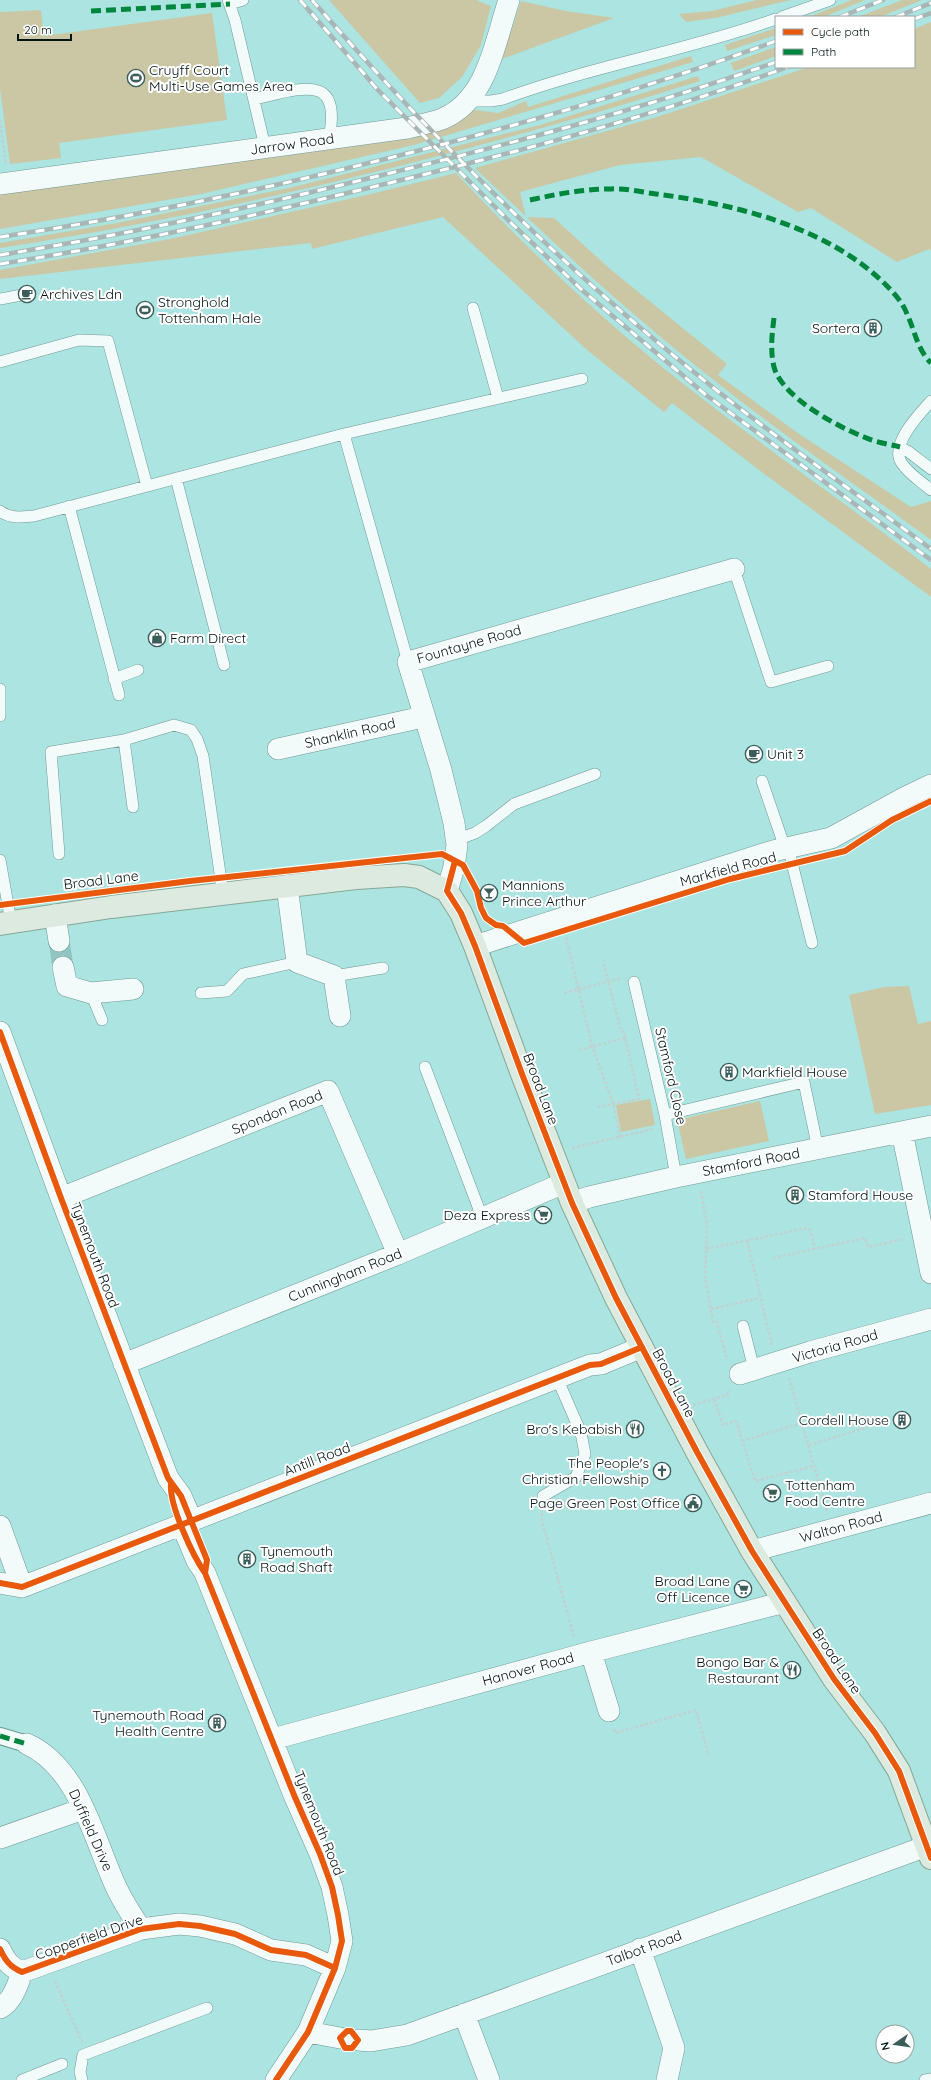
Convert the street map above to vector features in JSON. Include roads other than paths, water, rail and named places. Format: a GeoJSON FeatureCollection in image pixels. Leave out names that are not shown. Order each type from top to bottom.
{"type":"FeatureCollection","features":[{"type":"Feature","properties":{"kind":"main road","name":"Broad Lane"},"geometry":{"type":"LineString","coordinates":[[5,923],[55,915],[356,878],[404,876],[419,877],[447,891],[461,913],[475,946],[572,1203],[616,1298],[675,1411],[752,1551],[834,1679],[892,1758],[902,1777],[929,1852]]}},
{"type":"Feature","properties":{"kind":"street","name":"Jarrow Road"},"geometry":{"type":"LineString","coordinates":[[4,183],[407,128],[434,122],[452,114],[468,101],[478,88],[484,75],[509,0]]}},
{"type":"Feature","properties":{"kind":"street","name":"Fountayne Road"},"geometry":{"type":"LineString","coordinates":[[447,891],[455,861],[456,840],[441,770],[423,717],[408,662],[734,569]]}},
{"type":"Feature","properties":{"kind":"street","name":"Shanklin Road"},"geometry":{"type":"LineString","coordinates":[[278,749],[423,717]]}},
{"type":"Feature","properties":{"kind":"street","name":"Markfield Road"},"geometry":{"type":"LineString","coordinates":[[475,946],[787,847],[831,838],[931,785]]}},
{"type":"Feature","properties":{"kind":"street"},"geometry":{"type":"LineString","coordinates":[[287,886],[297,962],[334,976],[340,1016]]}},
{"type":"Feature","properties":{"kind":"street"},"geometry":{"type":"LineString","coordinates":[[55,915],[59,942]]}},
{"type":"Feature","properties":{"kind":"street"},"geometry":{"type":"LineString","coordinates":[[63,967],[67,986],[91,993],[133,989]]}},
{"type":"Feature","properties":{"kind":"street","name":"Tynemouth Road"},"geometry":{"type":"LineString","coordinates":[[0,1032],[61,1198],[171,1484],[182,1496],[197,1561],[205,1573],[246,1678],[273,1739],[332,1887],[342,1941],[335,1968],[308,2032],[276,2080]]}},
{"type":"Feature","properties":{"kind":"street","name":"Spondon Road"},"geometry":{"type":"LineString","coordinates":[[61,1198],[328,1091],[398,1254]]}},
{"type":"Feature","properties":{"kind":"street","name":"Stamford Road"},"geometry":{"type":"LineString","coordinates":[[572,1203],[589,1197],[698,1173],[931,1126]]}},
{"type":"Feature","properties":{"kind":"street"},"geometry":{"type":"LineString","coordinates":[[902,1132],[931,1273]]}},
{"type":"Feature","properties":{"kind":"street","name":"Cunningham Road"},"geometry":{"type":"LineString","coordinates":[[124,1364],[398,1254],[564,1183]]}},
{"type":"Feature","properties":{"kind":"street","name":"Victoria Road"},"geometry":{"type":"LineString","coordinates":[[747,1372],[780,1361],[931,1319]]}},
{"type":"Feature","properties":{"kind":"street","name":"Antill Road"},"geometry":{"type":"LineString","coordinates":[[22,1587],[590,1365],[602,1364],[642,1347]]}},
{"type":"Feature","properties":{"kind":"street","name":"Walton Road"},"geometry":{"type":"LineString","coordinates":[[752,1551],[931,1503]]}},
{"type":"Feature","properties":{"kind":"street"},"geometry":{"type":"LineString","coordinates":[[0,1526],[22,1587]]}},
{"type":"Feature","properties":{"kind":"street"},"geometry":{"type":"LineString","coordinates":[[0,1583],[22,1587]]}},
{"type":"Feature","properties":{"kind":"street","name":"Hanover Road"},"geometry":{"type":"LineString","coordinates":[[273,1739],[585,1653],[738,1616],[785,1602]]}},
{"type":"Feature","properties":{"kind":"street"},"geometry":{"type":"LineString","coordinates":[[585,1653],[609,1711]]}},
{"type":"Feature","properties":{"kind":"street"},"geometry":{"type":"LineString","coordinates":[[0,1736],[27,1744]]}},
{"type":"Feature","properties":{"kind":"street","name":"Duffield Drive"},"geometry":{"type":"LineString","coordinates":[[27,1744],[39,1749],[62,1770],[83,1809],[117,1890],[140,1929]]}},
{"type":"Feature","properties":{"kind":"street"},"geometry":{"type":"LineString","coordinates":[[0,1838],[83,1809]]}},
{"type":"Feature","properties":{"kind":"street","name":"Talbot Road"},"geometry":{"type":"LineString","coordinates":[[308,2032],[349,2039],[377,2040],[408,2035],[640,1949],[929,1852]]}},
{"type":"Feature","properties":{"kind":"street","name":"Copperfield Drive"},"geometry":{"type":"LineString","coordinates":[[0,1949],[5,1960],[13,1968],[22,1972],[140,1929],[179,1924],[200,1926],[235,1934],[271,1950],[306,1955],[335,1968]]}},
{"type":"Feature","properties":{"kind":"street"},"geometry":{"type":"LineString","coordinates":[[640,1949],[674,2048],[667,2080]]}},
{"type":"Feature","properties":{"kind":"street"},"geometry":{"type":"LineString","coordinates":[[0,2008],[4,2006],[15,1991],[22,1972]]}},
{"type":"Feature","properties":{"kind":"street"},"geometry":{"type":"LineString","coordinates":[[464,2014],[489,2080]]}},
{"type":"Feature","properties":{"kind":"lane"},"geometry":{"type":"LineString","coordinates":[[243,0],[229,2],[265,147]]}},
{"type":"Feature","properties":{"kind":"lane"},"geometry":{"type":"LineString","coordinates":[[785,16],[830,0]]}},
{"type":"Feature","properties":{"kind":"lane"},"geometry":{"type":"LineString","coordinates":[[468,101],[491,101],[503,99],[572,76],[664,53],[775,19]]}},
{"type":"Feature","properties":{"kind":"lane"},"geometry":{"type":"LineString","coordinates":[[254,99],[307,88],[323,92],[332,109],[333,120],[330,138]]}},
{"type":"Feature","properties":{"kind":"lane"},"geometry":{"type":"LineString","coordinates":[[0,299],[27,294]]}},
{"type":"Feature","properties":{"kind":"lane"},"geometry":{"type":"LineString","coordinates":[[473,308],[498,398]]}},
{"type":"Feature","properties":{"kind":"lane"},"geometry":{"type":"LineString","coordinates":[[0,362],[79,340],[108,341],[147,486]]}},
{"type":"Feature","properties":{"kind":"lane"},"geometry":{"type":"LineString","coordinates":[[0,511],[5,515],[18,518],[147,486],[344,434],[582,379]]}},
{"type":"Feature","properties":{"kind":"lane"},"geometry":{"type":"LineString","coordinates":[[931,401],[912,421],[900,447],[900,460],[908,470],[931,490]]}},
{"type":"Feature","properties":{"kind":"lane"},"geometry":{"type":"LineString","coordinates":[[344,434],[408,662]]}},
{"type":"Feature","properties":{"kind":"lane"},"geometry":{"type":"LineString","coordinates":[[900,447],[931,469]]}},
{"type":"Feature","properties":{"kind":"lane"},"geometry":{"type":"LineString","coordinates":[[176,478],[224,665]]}},
{"type":"Feature","properties":{"kind":"lane"},"geometry":{"type":"LineString","coordinates":[[69,506],[119,695]]}},
{"type":"Feature","properties":{"kind":"lane"},"geometry":{"type":"LineString","coordinates":[[734,569],[771,682],[828,666]]}},
{"type":"Feature","properties":{"kind":"lane"},"geometry":{"type":"LineString","coordinates":[[114,679],[138,670]]}},
{"type":"Feature","properties":{"kind":"lane"},"geometry":{"type":"LineString","coordinates":[[0,689],[0,716]]}},
{"type":"Feature","properties":{"kind":"lane"},"geometry":{"type":"LineString","coordinates":[[59,854],[51,752],[124,740],[174,725],[191,730],[197,739],[203,756],[223,894]]}},
{"type":"Feature","properties":{"kind":"lane"},"geometry":{"type":"LineString","coordinates":[[124,740],[133,806]]}},
{"type":"Feature","properties":{"kind":"lane"},"geometry":{"type":"LineString","coordinates":[[456,840],[475,833],[519,801],[595,774]]}},
{"type":"Feature","properties":{"kind":"lane"},"geometry":{"type":"LineString","coordinates":[[762,781],[787,847],[812,943]]}},
{"type":"Feature","properties":{"kind":"lane"},"geometry":{"type":"LineString","coordinates":[[0,860],[5,923]]}},
{"type":"Feature","properties":{"kind":"lane"},"geometry":{"type":"LineString","coordinates":[[201,993],[227,991],[243,974],[297,962]]}},
{"type":"Feature","properties":{"kind":"lane"},"geometry":{"type":"LineString","coordinates":[[334,976],[384,968]]}},
{"type":"Feature","properties":{"kind":"lane","name":"Stamford Close"},"geometry":{"type":"LineString","coordinates":[[634,982],[665,1115],[676,1178]]}},
{"type":"Feature","properties":{"kind":"lane"},"geometry":{"type":"LineString","coordinates":[[91,993],[102,1020]]}},
{"type":"Feature","properties":{"kind":"lane"},"geometry":{"type":"LineString","coordinates":[[425,1067],[482,1217]]}},
{"type":"Feature","properties":{"kind":"lane"},"geometry":{"type":"LineString","coordinates":[[665,1115],[804,1082],[818,1149]]}},
{"type":"Feature","properties":{"kind":"lane"},"geometry":{"type":"LineString","coordinates":[[743,1326],[747,1372]]}},
{"type":"Feature","properties":{"kind":"lane"},"geometry":{"type":"LineString","coordinates":[[543,1496],[576,1477],[585,1454],[581,1433],[557,1378]]}},
{"type":"Feature","properties":{"kind":"lane"},"geometry":{"type":"LineString","coordinates":[[82,2080],[80,2072],[83,2056],[207,2008]]}},
{"type":"Feature","properties":{"kind":"lane"},"geometry":{"type":"LineString","coordinates":[[22,2080],[62,2064]]}},
{"type":"Feature","properties":{"kind":"lane"},"geometry":{"type":"LineString","coordinates":[[925,2080],[931,2079]]}},
{"type":"Feature","properties":{"kind":"tunnel"},"geometry":{"type":"LineString","coordinates":[[59,941],[63,967]]}},
{"type":"Feature","properties":{"kind":"railway"},"geometry":{"type":"LineString","coordinates":[[300,0],[378,90],[508,220],[582,290],[706,395],[931,560]]}},
{"type":"Feature","properties":{"kind":"railway"},"geometry":{"type":"LineString","coordinates":[[312,0],[358,52],[453,153],[502,202],[604,296],[656,341],[737,406],[931,549]]}},
{"type":"Feature","properties":{"kind":"railway"},"geometry":{"type":"LineString","coordinates":[[843,16],[883,0]]}},
{"type":"Feature","properties":{"kind":"railway"},"geometry":{"type":"LineString","coordinates":[[898,16],[931,3]]}},
{"type":"Feature","properties":{"kind":"railway"},"geometry":{"type":"LineString","coordinates":[[915,19],[931,13]]}},
{"type":"Feature","properties":{"kind":"railway"},"geometry":{"type":"LineString","coordinates":[[0,237],[213,199],[395,157],[560,112],[669,78],[775,41]]}},
{"type":"Feature","properties":{"kind":"railway"},"geometry":{"type":"LineString","coordinates":[[0,255],[93,239],[186,220],[278,200],[421,165],[524,139],[625,111],[775,62]]}},
{"type":"Feature","properties":{"kind":"railway"},"geometry":{"type":"LineString","coordinates":[[0,264],[136,240],[226,221],[468,164],[576,135],[682,103],[785,68]]}},
{"type":"Feature","properties":{"kind":"place","name":"Cruyff Court Multi-Use Games Area"},"geometry":{"type":"Point","coordinates":[136,78]}},
{"type":"Feature","properties":{"kind":"place","name":"Archives Ldn"},"geometry":{"type":"Point","coordinates":[27,294]}},
{"type":"Feature","properties":{"kind":"place","name":"Stronghold Tottenham Hale"},"geometry":{"type":"Point","coordinates":[145,310]}},
{"type":"Feature","properties":{"kind":"place","name":"Sortera"},"geometry":{"type":"Point","coordinates":[873,328]}},
{"type":"Feature","properties":{"kind":"place","name":"Farm Direct"},"geometry":{"type":"Point","coordinates":[157,638]}},
{"type":"Feature","properties":{"kind":"place","name":"Unit 3"},"geometry":{"type":"Point","coordinates":[754,754]}},
{"type":"Feature","properties":{"kind":"place","name":"Mannions Prince Arthur"},"geometry":{"type":"Point","coordinates":[489,893]}},
{"type":"Feature","properties":{"kind":"place","name":"Markfield House"},"geometry":{"type":"Point","coordinates":[729,1072]}},
{"type":"Feature","properties":{"kind":"place","name":"Stamford House"},"geometry":{"type":"Point","coordinates":[795,1195]}},
{"type":"Feature","properties":{"kind":"place","name":"Deza Express"},"geometry":{"type":"Point","coordinates":[543,1215]}},
{"type":"Feature","properties":{"kind":"place","name":"Cordell House"},"geometry":{"type":"Point","coordinates":[902,1420]}},
{"type":"Feature","properties":{"kind":"place","name":"Bro's Kebabish"},"geometry":{"type":"Point","coordinates":[635,1429]}},
{"type":"Feature","properties":{"kind":"place","name":"The People's Christian Fellowship"},"geometry":{"type":"Point","coordinates":[662,1471]}},
{"type":"Feature","properties":{"kind":"place","name":"Tottenham Food Centre"},"geometry":{"type":"Point","coordinates":[772,1493]}},
{"type":"Feature","properties":{"kind":"place","name":"Page Green Post Office"},"geometry":{"type":"Point","coordinates":[693,1503]}},
{"type":"Feature","properties":{"kind":"place","name":"Tynemouth Road Shaft"},"geometry":{"type":"Point","coordinates":[247,1559]}},
{"type":"Feature","properties":{"kind":"place","name":"Broad Lane Off Licence"},"geometry":{"type":"Point","coordinates":[743,1589]}},
{"type":"Feature","properties":{"kind":"place","name":"Bongo Bar & Restaurant"},"geometry":{"type":"Point","coordinates":[792,1670]}},
{"type":"Feature","properties":{"kind":"place","name":"Tynemouth Road Health Centre"},"geometry":{"type":"Point","coordinates":[217,1723]}}]}
